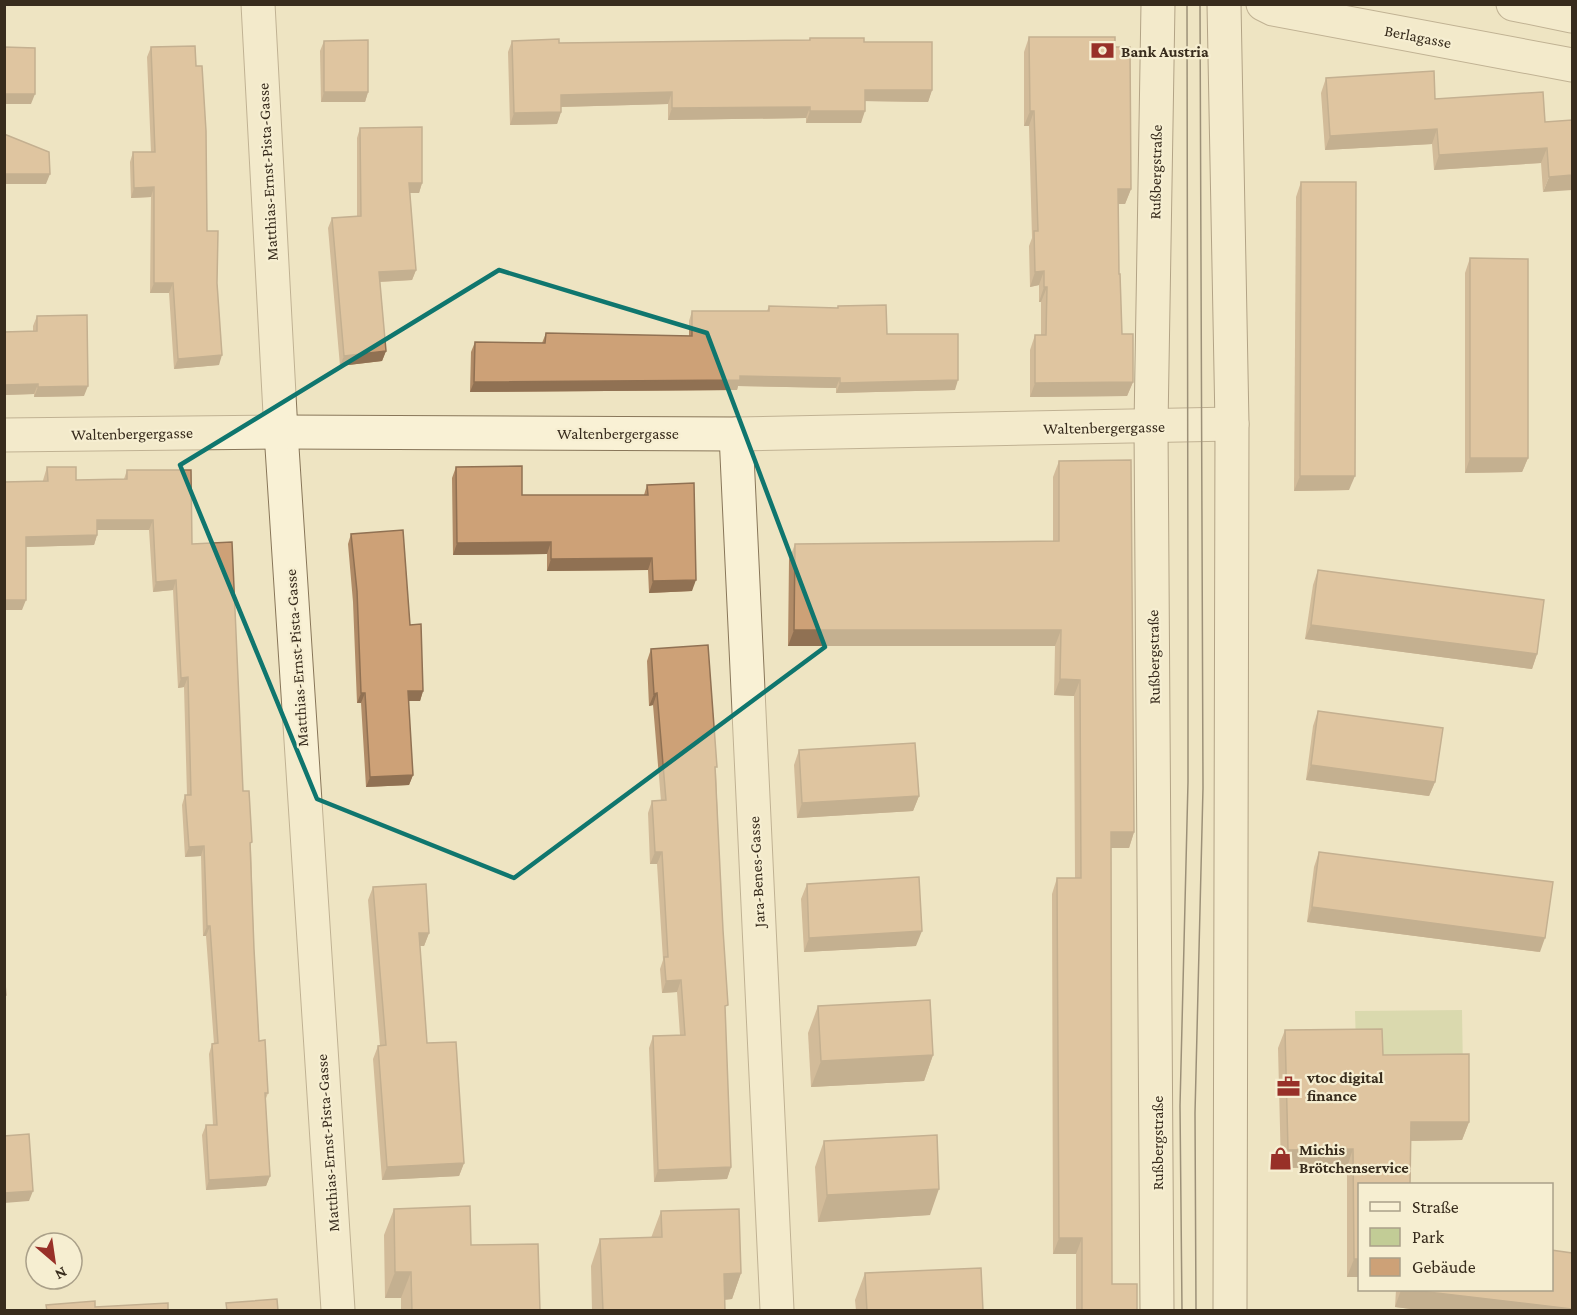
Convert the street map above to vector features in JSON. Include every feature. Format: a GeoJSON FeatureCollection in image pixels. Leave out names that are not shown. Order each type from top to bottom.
{"type":"FeatureCollection","features":[{"type":"Feature","properties":{"kind":"street","name":"Matthias-Ernst-Pista-Gasse"},"geometry":{"type":"LineString","coordinates":[[258,4],[281,432],[338,1311]]}},
{"type":"Feature","properties":{"kind":"street","name":"Rußbergstraße"},"geometry":{"type":"LineString","coordinates":[[1157,1311],[1151,426],[1158,4]]}},
{"type":"Feature","properties":{"kind":"street"},"geometry":{"type":"LineString","coordinates":[[1224,4],[1232,424],[1230,1311]]}},
{"type":"Feature","properties":{"kind":"street","name":"Berlagasse"},"geometry":{"type":"LineString","coordinates":[[1263,4],[1273,9],[1572,65]]}},
{"type":"Feature","properties":{"kind":"street"},"geometry":{"type":"LineString","coordinates":[[1513,4],[1572,16]]}},
{"type":"Feature","properties":{"kind":"street","name":"Waltenbergergasse"},"geometry":{"type":"LineString","coordinates":[[4,435],[281,432],[736,434],[1232,424]]}},
{"type":"Feature","properties":{"kind":"street","name":"Jara-Benes-Gasse"},"geometry":{"type":"LineString","coordinates":[[736,434],[777,1311]]}},
{"type":"Feature","properties":{"kind":"highlighted area"},"geometry":{"type":"Polygon","coordinates":[[[499,270],[707,333],[825,647],[514,878],[317,799],[180,465],[499,270]]]}},
{"type":"Feature","properties":{"kind":"green space"},"geometry":{"type":"Polygon","coordinates":[[[1462,1010],[1463,1072],[1376,1073],[1356,1048],[1355,1011],[1462,1010]]]}},
{"type":"Feature","properties":{"kind":"building"},"geometry":{"type":"Polygon","coordinates":[[[1029,37],[1115,37],[1115,47],[1130,47],[1131,189],[1118,189],[1122,334],[1133,334],[1133,382],[1035,383],[1035,335],[1046,335],[1047,287],[1044,287],[1044,271],[1035,272],[1034,231],[1038,231],[1034,111],[1030,111],[1029,37]]]}},
{"type":"Feature","properties":{"kind":"building"},"geometry":{"type":"Polygon","coordinates":[[[810,38],[864,38],[864,42],[932,42],[932,90],[865,90],[865,111],[810,111],[810,107],[672,108],[672,92],[561,95],[561,112],[514,113],[512,41],[559,39],[559,43],[810,40],[810,38]]]}},
{"type":"Feature","properties":{"kind":"building"},"geometry":{"type":"Polygon","coordinates":[[[368,40],[368,92],[324,92],[324,41],[368,40]]]}},
{"type":"Feature","properties":{"kind":"building"},"geometry":{"type":"Polygon","coordinates":[[[195,46],[196,66],[202,66],[206,131],[207,231],[218,231],[217,283],[222,355],[178,359],[173,283],[154,283],[154,187],[134,188],[133,152],[155,152],[151,47],[195,46]]]}},
{"type":"Feature","properties":{"kind":"building"},"geometry":{"type":"Polygon","coordinates":[[[4,47],[35,48],[35,94],[4,94],[4,47]]]}},
{"type":"Feature","properties":{"kind":"building"},"geometry":{"type":"Polygon","coordinates":[[[1434,71],[1435,99],[1543,92],[1545,122],[1572,120],[1572,175],[1549,177],[1547,148],[1439,155],[1437,129],[1330,136],[1326,78],[1434,71]]]}},
{"type":"Feature","properties":{"kind":"building"},"geometry":{"type":"Polygon","coordinates":[[[422,127],[422,183],[409,183],[416,270],[379,272],[386,351],[344,356],[332,218],[361,216],[360,128],[422,127]]]}},
{"type":"Feature","properties":{"kind":"building"},"geometry":{"type":"Polygon","coordinates":[[[4,134],[49,152],[50,174],[4,174],[4,134]]]}},
{"type":"Feature","properties":{"kind":"building"},"geometry":{"type":"Polygon","coordinates":[[[1301,182],[1356,182],[1355,476],[1300,476],[1301,182]]]}},
{"type":"Feature","properties":{"kind":"building"},"geometry":{"type":"Polygon","coordinates":[[[1470,258],[1528,259],[1528,458],[1470,458],[1470,258]]]}},
{"type":"Feature","properties":{"kind":"building"},"geometry":{"type":"Polygon","coordinates":[[[886,305],[887,334],[958,334],[958,380],[840,383],[840,378],[740,376],[740,380],[474,382],[475,342],[545,343],[546,333],[692,336],[692,311],[769,311],[769,306],[838,308],[838,306],[886,305]]]}},
{"type":"Feature","properties":{"kind":"building"},"geometry":{"type":"Polygon","coordinates":[[[87,315],[88,386],[4,385],[4,332],[37,331],[37,316],[87,315]]]}},
{"type":"Feature","properties":{"kind":"building"},"geometry":{"type":"Polygon","coordinates":[[[1131,460],[1134,832],[1111,832],[1112,1284],[1137,1284],[1137,1311],[1082,1311],[1082,1238],[1059,1238],[1057,878],[1081,878],[1080,680],[1060,679],[1061,630],[794,630],[795,544],[1059,541],[1059,461],[1131,460]]]}},
{"type":"Feature","properties":{"kind":"building"},"geometry":{"type":"Polygon","coordinates":[[[522,466],[522,495],[648,495],[647,485],[694,483],[696,580],[653,581],[652,558],[551,559],[551,542],[457,543],[456,467],[522,466]]]}},
{"type":"Feature","properties":{"kind":"building"},"geometry":{"type":"Polygon","coordinates":[[[47,467],[76,467],[76,480],[127,479],[127,470],[191,470],[192,544],[232,542],[243,791],[249,791],[259,1041],[265,1040],[268,1093],[265,1093],[270,1176],[209,1180],[206,1125],[217,1125],[212,1044],[218,1043],[210,926],[207,926],[204,846],[189,847],[185,795],[191,795],[188,677],[181,678],[176,580],[156,582],[153,520],[97,520],[97,535],[26,537],[26,600],[4,600],[4,482],[48,481],[47,467]]]}},
{"type":"Feature","properties":{"kind":"building"},"geometry":{"type":"Polygon","coordinates":[[[403,530],[410,625],[421,624],[423,691],[408,691],[413,775],[370,777],[365,693],[361,693],[357,591],[351,534],[403,530]]]}},
{"type":"Feature","properties":{"kind":"building"},"geometry":{"type":"Polygon","coordinates":[[[1318,570],[1544,600],[1537,654],[1311,625],[1318,570]]]}},
{"type":"Feature","properties":{"kind":"building"},"geometry":{"type":"Polygon","coordinates":[[[708,645],[717,767],[715,767],[728,1005],[725,1006],[731,1167],[658,1170],[653,1036],[685,1035],[681,980],[666,981],[664,957],[668,957],[662,852],[655,852],[652,801],[666,800],[651,649],[708,645]]]}},
{"type":"Feature","properties":{"kind":"building"},"geometry":{"type":"Polygon","coordinates":[[[1318,711],[1443,728],[1435,782],[1311,765],[1318,711]]]}},
{"type":"Feature","properties":{"kind":"building"},"geometry":{"type":"Polygon","coordinates":[[[915,743],[919,796],[802,803],[799,750],[915,743]]]}},
{"type":"Feature","properties":{"kind":"building"},"geometry":{"type":"Polygon","coordinates":[[[1319,852],[1553,882],[1545,938],[1312,907],[1319,852]]]}},
{"type":"Feature","properties":{"kind":"building"},"geometry":{"type":"Polygon","coordinates":[[[919,877],[922,931],[809,938],[807,884],[919,877]]]}},
{"type":"Feature","properties":{"kind":"building"},"geometry":{"type":"Polygon","coordinates":[[[426,884],[429,933],[419,933],[427,1043],[456,1042],[464,1163],[387,1167],[378,1046],[386,1045],[373,887],[426,884]]]}},
{"type":"Feature","properties":{"kind":"building"},"geometry":{"type":"Polygon","coordinates":[[[930,1000],[933,1055],[821,1061],[818,1006],[930,1000]]]}},
{"type":"Feature","properties":{"kind":"building"},"geometry":{"type":"Polygon","coordinates":[[[1382,1029],[1383,1055],[1469,1054],[1469,1122],[1411,1122],[1410,1183],[1358,1183],[1358,1259],[1354,1259],[1353,1149],[1288,1150],[1285,1030],[1382,1029]]]}},
{"type":"Feature","properties":{"kind":"building"},"geometry":{"type":"Polygon","coordinates":[[[29,1134],[33,1191],[4,1193],[4,1136],[29,1134]]]}},
{"type":"Feature","properties":{"kind":"building"},"geometry":{"type":"Polygon","coordinates":[[[937,1135],[939,1189],[827,1195],[824,1141],[937,1135]]]}},
{"type":"Feature","properties":{"kind":"building"},"geometry":{"type":"Polygon","coordinates":[[[470,1206],[471,1245],[538,1244],[540,1311],[412,1311],[411,1272],[395,1272],[394,1209],[470,1206]]]}},
{"type":"Feature","properties":{"kind":"building"},"geometry":{"type":"Polygon","coordinates":[[[739,1209],[741,1273],[724,1274],[725,1311],[603,1311],[600,1239],[662,1237],[661,1211],[739,1209]]]}},
{"type":"Feature","properties":{"kind":"building"},"geometry":{"type":"Polygon","coordinates":[[[1553,1250],[1572,1253],[1572,1309],[1419,1291],[1553,1291],[1553,1250]]]}},
{"type":"Feature","properties":{"kind":"building"},"geometry":{"type":"Polygon","coordinates":[[[981,1268],[983,1311],[867,1311],[865,1273],[981,1268]]]}},
{"type":"Feature","properties":{"kind":"building"},"geometry":{"type":"Polygon","coordinates":[[[277,1299],[278,1311],[227,1311],[226,1303],[277,1299]]]}},
{"type":"Feature","properties":{"kind":"building"},"geometry":{"type":"Polygon","coordinates":[[[95,1301],[95,1307],[168,1303],[168,1311],[47,1311],[46,1305],[95,1301]]]}},
{"type":"Feature","properties":{"kind":"tram line"},"geometry":{"type":"LineString","coordinates":[[1182,1310],[1180,1106],[1188,782],[1187,4]]}},
{"type":"Feature","properties":{"kind":"tram line"},"geometry":{"type":"LineString","coordinates":[[1196,1310],[1195,1113],[1203,788],[1200,4]]}},
{"type":"Feature","properties":{"kind":"place","name":"Bank Austria"},"geometry":{"type":"Point","coordinates":[1103,51]}},
{"type":"Feature","properties":{"kind":"place","name":"vtoc digital finance"},"geometry":{"type":"Point","coordinates":[1289,1086]}},
{"type":"Feature","properties":{"kind":"place","name":"Michis Brötchenservice"},"geometry":{"type":"Point","coordinates":[1281,1158]}}]}
